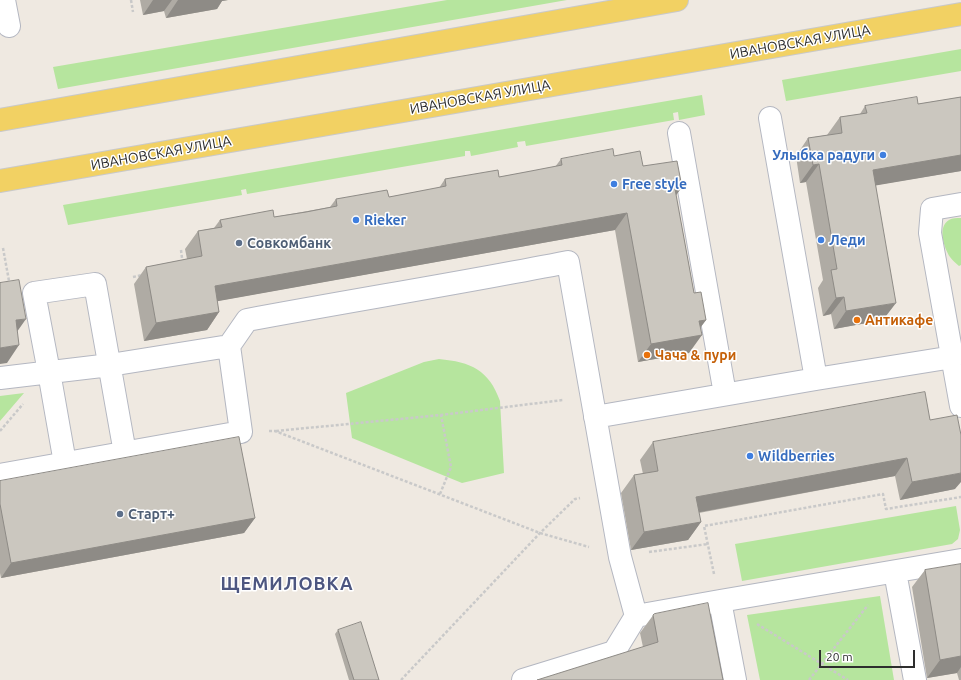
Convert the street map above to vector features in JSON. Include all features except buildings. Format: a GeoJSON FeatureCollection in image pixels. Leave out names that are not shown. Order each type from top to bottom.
{"type":"FeatureCollection","features":[{"type":"Feature","properties":{"kind":"main road"},"geometry":{"type":"LineString","coordinates":[[0,120],[677,0]]}},
{"type":"Feature","properties":{"kind":"main road","name":"ИВАНОВСКАЯ УЛИЦА"},"geometry":{"type":"LineString","coordinates":[[0,181],[961,14]]}},
{"type":"Feature","properties":{"kind":"lane"},"geometry":{"type":"LineString","coordinates":[[4,0],[9,26]]}},
{"type":"Feature","properties":{"kind":"lane"},"geometry":{"type":"LineString","coordinates":[[770,118],[816,379]]}},
{"type":"Feature","properties":{"kind":"lane"},"geometry":{"type":"LineString","coordinates":[[679,133],[725,394]]}},
{"type":"Feature","properties":{"kind":"lane"},"geometry":{"type":"LineString","coordinates":[[961,204],[932,209],[930,225],[930,233],[961,406]]}},
{"type":"Feature","properties":{"kind":"lane"},"geometry":{"type":"LineString","coordinates":[[0,475],[241,432],[229,346],[247,320],[498,276],[568,262],[620,557],[636,616],[614,652],[523,680]]}},
{"type":"Feature","properties":{"kind":"lane"},"geometry":{"type":"LineString","coordinates":[[65,463],[34,293],[95,284],[125,453]]}},
{"type":"Feature","properties":{"kind":"lane"},"geometry":{"type":"LineString","coordinates":[[0,378],[110,365],[229,346]]}},
{"type":"Feature","properties":{"kind":"lane"},"geometry":{"type":"LineString","coordinates":[[593,407],[725,394],[953,357]]}},
{"type":"Feature","properties":{"kind":"lane"},"geometry":{"type":"LineString","coordinates":[[636,616],[720,600],[961,560]]}},
{"type":"Feature","properties":{"kind":"lane"},"geometry":{"type":"LineString","coordinates":[[895,572],[915,680]]}},
{"type":"Feature","properties":{"kind":"lane"},"geometry":{"type":"LineString","coordinates":[[720,600],[735,680]]}},
{"type":"Feature","properties":{"kind":"path"},"geometry":{"type":"LineString","coordinates":[[131,0],[133,12]]}},
{"type":"Feature","properties":{"kind":"path"},"geometry":{"type":"LineString","coordinates":[[181,250],[182,258]]}},
{"type":"Feature","properties":{"kind":"path"},"geometry":{"type":"LineString","coordinates":[[133,277],[142,275]]}},
{"type":"Feature","properties":{"kind":"path"},"geometry":{"type":"LineString","coordinates":[[241,432],[276,431],[441,414],[593,407]]}},
{"type":"Feature","properties":{"kind":"path"},"geometry":{"type":"LineString","coordinates":[[440,494],[452,467],[441,414]]}},
{"type":"Feature","properties":{"kind":"path"},"geometry":{"type":"LineString","coordinates":[[276,431],[540,533],[620,557],[708,544]]}},
{"type":"Feature","properties":{"kind":"path"},"geometry":{"type":"LineString","coordinates":[[401,680],[540,533],[575,499],[608,492]]}},
{"type":"Feature","properties":{"kind":"path"},"geometry":{"type":"LineString","coordinates":[[848,680],[720,600],[704,526],[883,494],[886,510],[961,497]]}},
{"type":"Feature","properties":{"kind":"path"},"geometry":{"type":"LineString","coordinates":[[809,680],[895,572]]}},
{"type":"Feature","properties":{"kind":"green space"},"geometry":{"type":"Polygon","coordinates":[[[447,0],[567,0],[58,89],[53,67],[447,0]]]}},
{"type":"Feature","properties":{"kind":"green space"},"geometry":{"type":"Polygon","coordinates":[[[961,49],[961,71],[786,101],[782,80],[961,49]]]}},
{"type":"Feature","properties":{"kind":"green space"},"geometry":{"type":"Polygon","coordinates":[[[702,95],[705,115],[679,120],[678,112],[673,113],[674,120],[526,146],[525,141],[517,142],[518,147],[471,156],[470,151],[465,151],[465,156],[247,194],[246,189],[241,190],[242,195],[68,225],[63,205],[702,95]]]}},
{"type":"Feature","properties":{"kind":"green space"},"geometry":{"type":"Polygon","coordinates":[[[953,218],[961,218],[961,265],[959,266],[948,253],[942,232],[945,223],[949,220],[953,218]]]}},
{"type":"Feature","properties":{"kind":"green space"},"geometry":{"type":"Polygon","coordinates":[[[439,359],[469,365],[484,375],[496,390],[500,401],[504,473],[462,483],[352,438],[346,393],[424,362],[439,359]]]}},
{"type":"Feature","properties":{"kind":"green space"},"geometry":{"type":"Polygon","coordinates":[[[24,393],[0,421],[0,396],[24,393]]]}},
{"type":"Feature","properties":{"kind":"green space"},"geometry":{"type":"Polygon","coordinates":[[[956,506],[960,530],[958,539],[952,544],[742,581],[735,544],[956,506]]]}},
{"type":"Feature","properties":{"kind":"green space"},"geometry":{"type":"Polygon","coordinates":[[[880,596],[894,680],[760,680],[747,615],[880,596]]]}},
{"type":"Feature","properties":{"kind":"place","name":"Улыбка радуги"},"geometry":{"type":"Point","coordinates":[883,155]}},
{"type":"Feature","properties":{"kind":"place","name":"Free style"},"geometry":{"type":"Point","coordinates":[614,184]}},
{"type":"Feature","properties":{"kind":"place","name":"Rieker"},"geometry":{"type":"Point","coordinates":[356,220]}},
{"type":"Feature","properties":{"kind":"place","name":"Леди"},"geometry":{"type":"Point","coordinates":[821,240]}},
{"type":"Feature","properties":{"kind":"place","name":"Совкомбанк"},"geometry":{"type":"Point","coordinates":[239,243]}},
{"type":"Feature","properties":{"kind":"place","name":"Антикафе"},"geometry":{"type":"Point","coordinates":[857,320]}},
{"type":"Feature","properties":{"kind":"place","name":"Чача & пури"},"geometry":{"type":"Point","coordinates":[647,355]}},
{"type":"Feature","properties":{"kind":"place","name":"Wildberries"},"geometry":{"type":"Point","coordinates":[750,456]}},
{"type":"Feature","properties":{"kind":"place","name":"Старт+"},"geometry":{"type":"Point","coordinates":[120,514]}},
{"type":"Feature","properties":{"kind":"district","name":"ЩЕМИЛОВКА"},"geometry":{"type":"Point","coordinates":[287,584]}}]}
